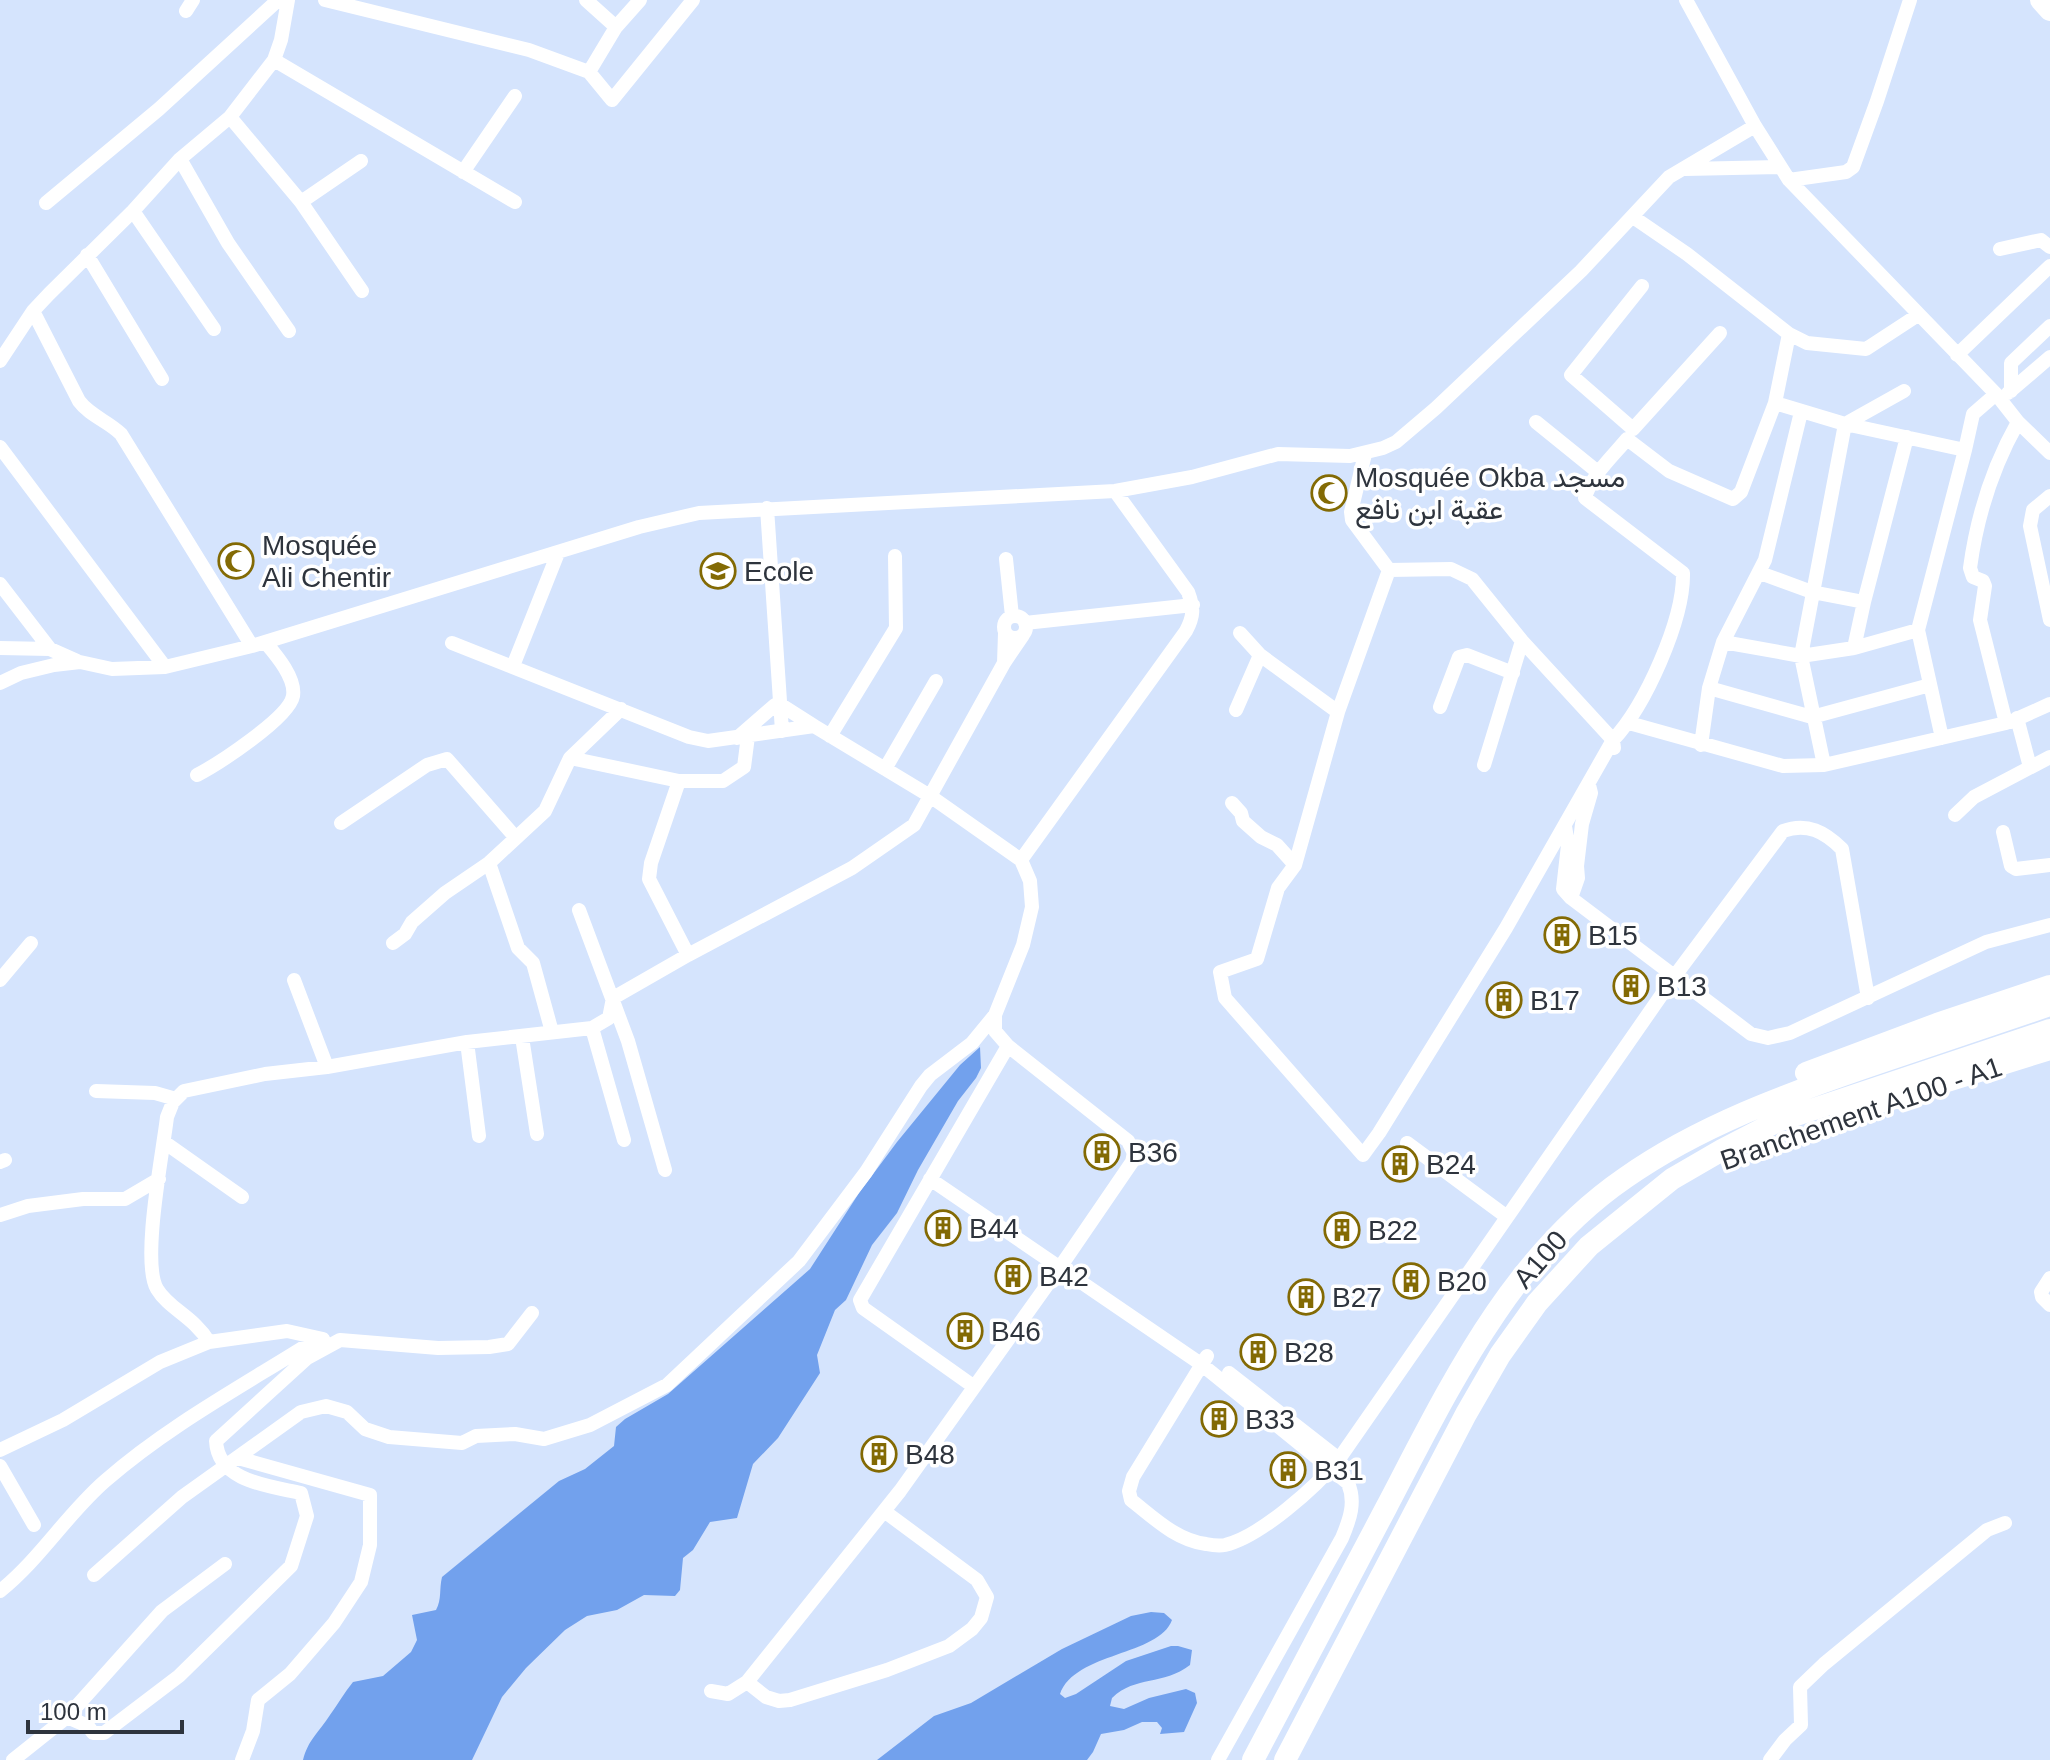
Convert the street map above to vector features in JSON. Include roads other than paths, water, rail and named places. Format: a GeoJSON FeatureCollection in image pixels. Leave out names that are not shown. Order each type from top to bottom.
{"type":"FeatureCollection","features":[{"type":"Feature","properties":{"kind":"highway"},"geometry":{"type":"LineString","coordinates":[[2041,0],[2050,10]]}},
{"type":"Feature","properties":{"kind":"highway"},"geometry":{"type":"LineString","coordinates":[[1625,1177],[1696,1126],[1777,1085],[1909,1034],[2050,986]]}},
{"type":"Feature","properties":{"kind":"highway","name":"A100"},"geometry":{"type":"LineString","coordinates":[[1253,1760],[1454,1380],[1517,1282],[1587,1206],[1625,1177],[1696,1136],[1780,1098],[2050,1005]]}},
{"type":"Feature","properties":{"kind":"highway","name":"A100"},"geometry":{"type":"LineString","coordinates":[[1285,1760],[1500,1355],[1537,1303],[1589,1246],[1672,1179],[1778,1121],[2050,1030]]}},
{"type":"Feature","properties":{"kind":"highway","name":"Branchement A100 - A1"},"geometry":{"type":"LineString","coordinates":[[1672,1179],[1839,1114],[2050,1049]]}},
{"type":"Feature","properties":{"kind":"street"},"geometry":{"type":"LineString","coordinates":[[46,203],[159,109],[278,0]]}},
{"type":"Feature","properties":{"kind":"street"},"geometry":{"type":"LineString","coordinates":[[0,361],[33,311],[180,159],[230,117],[274,60],[288,0]]}},
{"type":"Feature","properties":{"kind":"street"},"geometry":{"type":"LineString","coordinates":[[325,0],[529,50],[589,72],[612,100],[693,0]]}},
{"type":"Feature","properties":{"kind":"street"},"geometry":{"type":"LineString","coordinates":[[586,0],[616,27]]}},
{"type":"Feature","properties":{"kind":"street"},"geometry":{"type":"LineString","coordinates":[[589,72],[616,27],[640,0]]}},
{"type":"Feature","properties":{"kind":"street"},"geometry":{"type":"LineString","coordinates":[[1686,0],[1755,126],[1789,180],[1957,355],[2003,395],[2018,422],[2047,444]]}},
{"type":"Feature","properties":{"kind":"street"},"geometry":{"type":"LineString","coordinates":[[1789,180],[1846,172],[1853,167],[1910,0]]}},
{"type":"Feature","properties":{"kind":"street"},"geometry":{"type":"LineString","coordinates":[[274,60],[515,202]]}},
{"type":"Feature","properties":{"kind":"street"},"geometry":{"type":"LineString","coordinates":[[463,172],[515,96]]}},
{"type":"Feature","properties":{"kind":"street"},"geometry":{"type":"LineString","coordinates":[[230,117],[301,202],[362,291]]}},
{"type":"Feature","properties":{"kind":"street"},"geometry":{"type":"LineString","coordinates":[[0,648],[50,649],[80,662],[112,669],[165,667],[258,644],[639,527],[699,513],[1115,491],[1192,477],[1278,454],[1365,454],[1396,442],[1436,408],[1581,271],[1659,186],[1680,169],[1755,126]]}},
{"type":"Feature","properties":{"kind":"street"},"geometry":{"type":"LineString","coordinates":[[180,159],[228,243],[289,331]]}},
{"type":"Feature","properties":{"kind":"street"},"geometry":{"type":"LineString","coordinates":[[301,202],[361,161]]}},
{"type":"Feature","properties":{"kind":"street"},"geometry":{"type":"LineString","coordinates":[[1680,169],[1780,167]]}},
{"type":"Feature","properties":{"kind":"street"},"geometry":{"type":"LineString","coordinates":[[133,211],[214,329]]}},
{"type":"Feature","properties":{"kind":"street"},"geometry":{"type":"LineString","coordinates":[[1633,217],[1687,254],[1789,334],[1807,343],[1866,349],[1918,315]]}},
{"type":"Feature","properties":{"kind":"street"},"geometry":{"type":"LineString","coordinates":[[2000,249],[2041,240],[2050,247]]}},
{"type":"Feature","properties":{"kind":"street"},"geometry":{"type":"LineString","coordinates":[[87,255],[162,379]]}},
{"type":"Feature","properties":{"kind":"street"},"geometry":{"type":"LineString","coordinates":[[1957,355],[2050,266]]}},
{"type":"Feature","properties":{"kind":"street"},"geometry":{"type":"LineString","coordinates":[[1642,286],[1571,375],[1669,471],[1733,499],[1741,492],[1775,403],[1789,334]]}},
{"type":"Feature","properties":{"kind":"street"},"geometry":{"type":"LineString","coordinates":[[33,311],[79,401],[86,410],[112,424],[121,434],[258,644],[275,654],[292,686],[293,696],[289,706],[269,725],[197,775]]}},
{"type":"Feature","properties":{"kind":"street"},"geometry":{"type":"LineString","coordinates":[[2003,395],[2011,363],[2050,326]]}},
{"type":"Feature","properties":{"kind":"street"},"geometry":{"type":"LineString","coordinates":[[1389,570],[1338,712],[1295,865],[1278,888],[1257,959],[1220,972],[1225,998],[1363,1155],[1506,928],[1565,825],[1590,788],[1613,740],[1629,723],[1674,628],[1683,573],[1585,498],[1585,493],[1630,434],[1720,333]]}},
{"type":"Feature","properties":{"kind":"street"},"geometry":{"type":"LineString","coordinates":[[1942,738],[1918,630],[1973,414],[2003,395],[2050,357]]}},
{"type":"Feature","properties":{"kind":"street"},"geometry":{"type":"LineString","coordinates":[[1824,765],[1801,656],[1845,424],[1904,391]]}},
{"type":"Feature","properties":{"kind":"street"},"geometry":{"type":"LineString","coordinates":[[1775,403],[1845,424],[1965,450]]}},
{"type":"Feature","properties":{"kind":"street"},"geometry":{"type":"LineString","coordinates":[[1701,745],[1709,688],[1723,642],[1760,573],[1801,412]]}},
{"type":"Feature","properties":{"kind":"street"},"geometry":{"type":"LineString","coordinates":[[1536,422],[1599,473]]}},
{"type":"Feature","properties":{"kind":"street"},"geometry":{"type":"LineString","coordinates":[[2018,422],[1999,456],[1984,497],[1970,568],[1973,577],[1983,581],[1985,586],[1980,620],[2011,721],[2030,767]]}},
{"type":"Feature","properties":{"kind":"street"},"geometry":{"type":"LineString","coordinates":[[1854,648],[1907,437]]}},
{"type":"Feature","properties":{"kind":"street"},"geometry":{"type":"LineString","coordinates":[[0,447],[165,667]]}},
{"type":"Feature","properties":{"kind":"street"},"geometry":{"type":"LineString","coordinates":[[1365,454],[1351,512],[1352,520],[1389,570]]}},
{"type":"Feature","properties":{"kind":"street"},"geometry":{"type":"LineString","coordinates":[[1021,860],[1186,631],[1193,616],[1193,605],[1175,573],[1115,491]]}},
{"type":"Feature","properties":{"kind":"street"},"geometry":{"type":"LineString","coordinates":[[2050,496],[2033,510],[2030,519],[2050,620]]}},
{"type":"Feature","properties":{"kind":"street"},"geometry":{"type":"LineString","coordinates":[[767,508],[782,731]]}},
{"type":"Feature","properties":{"kind":"street"},"geometry":{"type":"LineString","coordinates":[[513,666],[558,553]]}},
{"type":"Feature","properties":{"kind":"street"},"geometry":{"type":"LineString","coordinates":[[830,736],[896,628],[895,556]]}},
{"type":"Feature","properties":{"kind":"street"},"geometry":{"type":"LineString","coordinates":[[209,1342],[192,1320],[157,1290],[150,1263],[167,1117],[184,1091],[251,1076],[327,1067],[467,1042],[592,1028],[609,1018],[613,998],[852,868],[914,825],[1004,663],[1020,625],[1006,559]]}},
{"type":"Feature","properties":{"kind":"street"},"geometry":{"type":"LineString","coordinates":[[1389,570],[1451,569],[1472,579],[1522,641],[1613,740]]}},
{"type":"Feature","properties":{"kind":"street"},"geometry":{"type":"LineString","coordinates":[[1760,573],[1812,592],[1864,602]]}},
{"type":"Feature","properties":{"kind":"street"},"geometry":{"type":"LineString","coordinates":[[0,584],[50,649]]}},
{"type":"Feature","properties":{"kind":"street"},"geometry":{"type":"LineString","coordinates":[[1004,663],[1004,623],[1020,625],[1193,605]]}},
{"type":"Feature","properties":{"kind":"street"},"geometry":{"type":"LineString","coordinates":[[1723,642],[1801,656],[1854,648],[1918,630]]}},
{"type":"Feature","properties":{"kind":"street"},"geometry":{"type":"LineString","coordinates":[[1240,633],[1260,655],[1338,712]]}},
{"type":"Feature","properties":{"kind":"street"},"geometry":{"type":"LineString","coordinates":[[1484,765],[1522,641]]}},
{"type":"Feature","properties":{"kind":"street"},"geometry":{"type":"LineString","coordinates":[[452,643],[689,737],[708,741],[814,726]]}},
{"type":"Feature","properties":{"kind":"street"},"geometry":{"type":"LineString","coordinates":[[1236,710],[1260,655]]}},
{"type":"Feature","properties":{"kind":"street"},"geometry":{"type":"LineString","coordinates":[[1440,707],[1459,657],[1467,655],[1513,673]]}},
{"type":"Feature","properties":{"kind":"street"},"geometry":{"type":"LineString","coordinates":[[0,683],[35,668],[80,662]]}},
{"type":"Feature","properties":{"kind":"street"},"geometry":{"type":"LineString","coordinates":[[885,769],[936,681]]}},
{"type":"Feature","properties":{"kind":"street"},"geometry":{"type":"LineString","coordinates":[[1709,688],[1812,717],[1930,685]]}},
{"type":"Feature","properties":{"kind":"street"},"geometry":{"type":"LineString","coordinates":[[1629,723],[1783,766],[1824,765],[2011,721],[2050,704]]}},
{"type":"Feature","properties":{"kind":"street"},"geometry":{"type":"LineString","coordinates":[[94,1575],[182,1497],[301,1412],[326,1406],[347,1412],[365,1429],[389,1437],[462,1443],[476,1436],[515,1434],[544,1439],[590,1425],[667,1385],[799,1261],[866,1172],[921,1086],[930,1075],[972,1043],[995,1015],[1023,945],[1032,907],[1030,881],[1021,860],[930,796],[781,705],[768,708],[742,737],[744,767],[723,781],[679,781],[570,758]]}},
{"type":"Feature","properties":{"kind":"street"},"geometry":{"type":"LineString","coordinates":[[393,943],[445,893],[489,863],[545,811],[570,758],[621,709]]}},
{"type":"Feature","properties":{"kind":"street"},"geometry":{"type":"LineString","coordinates":[[1955,815],[1974,797],[2050,757]]}},
{"type":"Feature","properties":{"kind":"street"},"geometry":{"type":"LineString","coordinates":[[341,823],[427,765],[447,759],[516,838]]}},
{"type":"Feature","properties":{"kind":"street"},"geometry":{"type":"LineString","coordinates":[[679,781],[651,863],[649,879],[688,955]]}},
{"type":"Feature","properties":{"kind":"street"},"geometry":{"type":"LineString","coordinates":[[1571,898],[1578,878],[1582,824],[1590,788]]}},
{"type":"Feature","properties":{"kind":"street"},"geometry":{"type":"LineString","coordinates":[[1232,803],[1241,813],[1243,821],[1261,837],[1277,845],[1295,865]]}},
{"type":"Feature","properties":{"kind":"street"},"geometry":{"type":"LineString","coordinates":[[1565,825],[1568,845],[1563,889],[1571,898],[1751,1034],[1768,1038],[1790,1033],[1986,942],[2050,925]]}},
{"type":"Feature","properties":{"kind":"street"},"geometry":{"type":"LineString","coordinates":[[1204,1360],[1133,1477],[1129,1491],[1131,1500],[1166,1528],[1203,1544],[1224,1546],[1252,1532],[1294,1504],[1336,1464],[1674,977],[1778,835],[1789,829],[1805,827],[1828,835],[1842,849],[1868,998]]}},
{"type":"Feature","properties":{"kind":"street"},"geometry":{"type":"LineString","coordinates":[[2003,832],[2011,866],[2016,869],[2050,865]]}},
{"type":"Feature","properties":{"kind":"street"},"geometry":{"type":"LineString","coordinates":[[489,863],[518,948],[533,963],[552,1032]]}},
{"type":"Feature","properties":{"kind":"street"},"geometry":{"type":"LineString","coordinates":[[579,910],[628,1041],[665,1170]]}},
{"type":"Feature","properties":{"kind":"street"},"geometry":{"type":"LineString","coordinates":[[0,980],[31,943]]}},
{"type":"Feature","properties":{"kind":"street"},"geometry":{"type":"LineString","coordinates":[[294,980],[327,1067]]}},
{"type":"Feature","properties":{"kind":"street"},"geometry":{"type":"LineString","coordinates":[[711,1691],[728,1694],[747,1682],[884,1511],[1132,1162],[1134,1153],[1128,1141],[1008,1046],[995,1031],[995,1015]]}},
{"type":"Feature","properties":{"kind":"street"},"geometry":{"type":"LineString","coordinates":[[592,1028],[624,1140]]}},
{"type":"Feature","properties":{"kind":"street"},"geometry":{"type":"LineString","coordinates":[[522,1037],[537,1134]]}},
{"type":"Feature","properties":{"kind":"street"},"geometry":{"type":"LineString","coordinates":[[467,1042],[479,1136]]}},
{"type":"Feature","properties":{"kind":"street"},"geometry":{"type":"LineString","coordinates":[[973,1386],[863,1308],[860,1300],[1008,1046]]}},
{"type":"Feature","properties":{"kind":"street"},"geometry":{"type":"LineString","coordinates":[[96,1091],[155,1093],[176,1099]]}},
{"type":"Feature","properties":{"kind":"street"},"geometry":{"type":"LineString","coordinates":[[164,1142],[242,1197]]}},
{"type":"Feature","properties":{"kind":"street"},"geometry":{"type":"LineString","coordinates":[[1407,1143],[1507,1217]]}},
{"type":"Feature","properties":{"kind":"street"},"geometry":{"type":"LineString","coordinates":[[0,1215],[28,1206],[83,1199],[125,1199],[159,1179]]}},
{"type":"Feature","properties":{"kind":"street"},"geometry":{"type":"LineString","coordinates":[[930,1179],[1204,1360],[1336,1464],[1348,1483],[1353,1495],[1350,1518],[1342,1538],[1218,1760]]}},
{"type":"Feature","properties":{"kind":"street"},"geometry":{"type":"LineString","coordinates":[[2050,1278],[2041,1292],[2050,1305]]}},
{"type":"Feature","properties":{"kind":"street"},"geometry":{"type":"LineString","coordinates":[[0,1450],[63,1420],[160,1362],[209,1342],[287,1331],[317,1339],[438,1348],[489,1347],[508,1344],[532,1313]]}},
{"type":"Feature","properties":{"kind":"street"},"geometry":{"type":"LineString","coordinates":[[0,1591],[18,1577],[103,1483],[154,1442],[317,1339]]}},
{"type":"Feature","properties":{"kind":"street"},"geometry":{"type":"LineString","coordinates":[[67,1717],[88,1726],[93,1733],[104,1733],[179,1676],[291,1566],[307,1516],[301,1493],[246,1481],[232,1462],[216,1450],[216,1441],[307,1358],[340,1340]]}},
{"type":"Feature","properties":{"kind":"street"},"geometry":{"type":"LineString","coordinates":[[232,1462],[370,1495],[370,1545],[361,1582],[334,1623],[299,1664],[258,1700],[253,1731],[242,1760]]}},
{"type":"Feature","properties":{"kind":"street"},"geometry":{"type":"LineString","coordinates":[[0,1466],[34,1525]]}},
{"type":"Feature","properties":{"kind":"street"},"geometry":{"type":"LineString","coordinates":[[747,1682],[766,1697],[779,1701],[810,1696],[935,1652],[972,1629],[981,1618],[987,1597],[977,1580],[884,1511]]}},
{"type":"Feature","properties":{"kind":"street"},"geometry":{"type":"LineString","coordinates":[[1770,1760],[1801,1725],[1800,1687],[1987,1530],[2005,1523]]}},
{"type":"Feature","properties":{"kind":"street"},"geometry":{"type":"LineString","coordinates":[[13,1760],[67,1717],[162,1611],[225,1564]]}},
{"type":"Feature","properties":{"kind":"place","name":"Mosquée Okba مسجد عقبة ابن نافع"},"geometry":{"type":"Point","coordinates":[1329,493]}},
{"type":"Feature","properties":{"kind":"place","name":"Mosquée Ali Chentir"},"geometry":{"type":"Point","coordinates":[236,561]}},
{"type":"Feature","properties":{"kind":"place","name":"Ecole"},"geometry":{"type":"Point","coordinates":[718,571]}},
{"type":"Feature","properties":{"kind":"place","name":"B15"},"geometry":{"type":"Point","coordinates":[1562,935]}},
{"type":"Feature","properties":{"kind":"place","name":"B13"},"geometry":{"type":"Point","coordinates":[1631,986]}},
{"type":"Feature","properties":{"kind":"place","name":"B17"},"geometry":{"type":"Point","coordinates":[1504,1000]}},
{"type":"Feature","properties":{"kind":"place","name":"B36"},"geometry":{"type":"Point","coordinates":[1102,1152]}},
{"type":"Feature","properties":{"kind":"place","name":"B24"},"geometry":{"type":"Point","coordinates":[1400,1164]}},
{"type":"Feature","properties":{"kind":"place","name":"B44"},"geometry":{"type":"Point","coordinates":[943,1228]}},
{"type":"Feature","properties":{"kind":"place","name":"B22"},"geometry":{"type":"Point","coordinates":[1342,1230]}},
{"type":"Feature","properties":{"kind":"place","name":"B42"},"geometry":{"type":"Point","coordinates":[1013,1276]}},
{"type":"Feature","properties":{"kind":"place","name":"B20"},"geometry":{"type":"Point","coordinates":[1411,1281]}},
{"type":"Feature","properties":{"kind":"place","name":"B27"},"geometry":{"type":"Point","coordinates":[1306,1297]}},
{"type":"Feature","properties":{"kind":"place","name":"B46"},"geometry":{"type":"Point","coordinates":[965,1331]}},
{"type":"Feature","properties":{"kind":"place","name":"B28"},"geometry":{"type":"Point","coordinates":[1258,1352]}},
{"type":"Feature","properties":{"kind":"place","name":"B33"},"geometry":{"type":"Point","coordinates":[1219,1419]}},
{"type":"Feature","properties":{"kind":"place","name":"B48"},"geometry":{"type":"Point","coordinates":[879,1454]}},
{"type":"Feature","properties":{"kind":"place","name":"B31"},"geometry":{"type":"Point","coordinates":[1288,1470]}}]}
